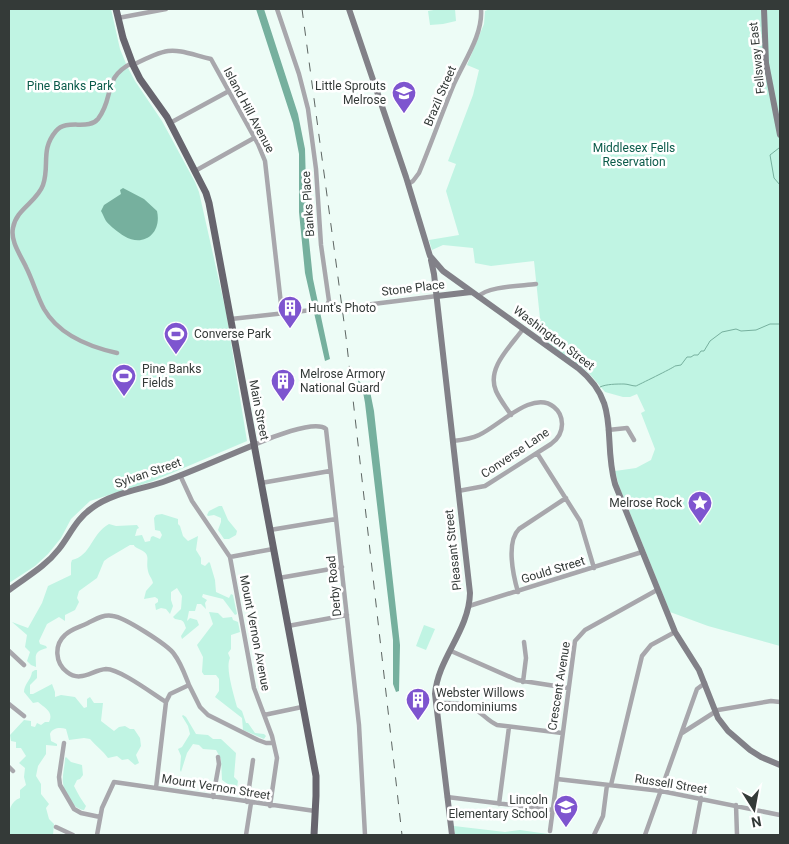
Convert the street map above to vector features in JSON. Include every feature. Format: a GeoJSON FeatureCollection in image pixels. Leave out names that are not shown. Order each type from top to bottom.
{"type":"FeatureCollection","features":[{"type":"Feature","properties":{"kind":"main road","name":"Main Street"},"geometry":{"type":"LineString","coordinates":[[116,9],[123,38],[133,64],[170,123],[206,193],[209,204],[316,780],[314,835]]}},
{"type":"Feature","properties":{"kind":"main road","name":"Washington Street"},"geometry":{"type":"LineString","coordinates":[[349,9],[408,184],[430,256],[443,271],[578,368],[594,383],[605,403],[613,478],[675,632],[698,668],[715,712],[725,728],[761,757],[780,765]]}},
{"type":"Feature","properties":{"kind":"main road","name":"Fellsway East"},"geometry":{"type":"LineString","coordinates":[[764,9],[766,63],[780,135]]}},
{"type":"Feature","properties":{"kind":"main road","name":"Pleasant Street"},"geometry":{"type":"LineString","coordinates":[[430,256],[437,296],[469,588],[469,606],[466,617],[436,684],[436,704],[452,835]]}},
{"type":"Feature","properties":{"kind":"main road","name":"Stone Place"},"geometry":{"type":"LineString","coordinates":[[437,296],[474,295]]}},
{"type":"Feature","properties":{"kind":"main road","name":"Sylvan Street"},"geometry":{"type":"LineString","coordinates":[[9,590],[46,562],[64,542],[75,524],[93,507],[110,498],[180,475],[254,445]]}},
{"type":"Feature","properties":{"kind":"street"},"geometry":{"type":"LineString","coordinates":[[118,18],[166,9]]}},
{"type":"Feature","properties":{"kind":"street","name":"Banks Place"},"geometry":{"type":"LineString","coordinates":[[231,319],[321,309],[327,305],[330,298],[320,245],[316,169],[308,109],[278,9]]}},
{"type":"Feature","properties":{"kind":"street","name":"Brazil Street"},"geometry":{"type":"LineString","coordinates":[[408,184],[419,173],[455,82],[472,46],[480,24],[482,10]]}},
{"type":"Feature","properties":{"kind":"street","name":"Island Hill Avenue"},"geometry":{"type":"LineString","coordinates":[[117,353],[94,348],[72,336],[53,321],[44,310],[34,283],[17,248],[12,230],[22,211],[36,196],[42,186],[45,175],[45,151],[55,132],[61,127],[68,125],[90,124],[96,121],[104,110],[110,87],[116,74],[122,68],[163,51],[175,50],[211,59],[265,161],[282,313]]}},
{"type":"Feature","properties":{"kind":"street"},"geometry":{"type":"LineString","coordinates":[[170,123],[229,91]]}},
{"type":"Feature","properties":{"kind":"street"},"geometry":{"type":"LineString","coordinates":[[195,171],[254,138]]}},
{"type":"Feature","properties":{"kind":"street"},"geometry":{"type":"LineString","coordinates":[[474,295],[488,290],[536,284]]}},
{"type":"Feature","properties":{"kind":"street","name":"Stone Place"},"geometry":{"type":"LineString","coordinates":[[357,306],[437,296]]}},
{"type":"Feature","properties":{"kind":"street"},"geometry":{"type":"LineString","coordinates":[[511,415],[496,391],[494,375],[499,362],[523,329]]}},
{"type":"Feature","properties":{"kind":"street","name":"Converse Lane"},"geometry":{"type":"LineString","coordinates":[[453,441],[480,435],[528,404],[538,402],[549,404],[558,412],[562,423],[559,435],[553,442],[537,453],[484,486],[458,491]]}},
{"type":"Feature","properties":{"kind":"street","name":"Sylvan Street"},"geometry":{"type":"LineString","coordinates":[[254,445],[296,429],[324,427]]}},
{"type":"Feature","properties":{"kind":"street","name":"Derby Road"},"geometry":{"type":"LineString","coordinates":[[324,427],[342,567],[360,744],[365,835]]}},
{"type":"Feature","properties":{"kind":"street"},"geometry":{"type":"LineString","coordinates":[[608,430],[627,428],[634,440]]}},
{"type":"Feature","properties":{"kind":"street"},"geometry":{"type":"LineString","coordinates":[[537,453],[580,521],[594,568]]}},
{"type":"Feature","properties":{"kind":"street"},"geometry":{"type":"LineString","coordinates":[[261,483],[330,470]]}},
{"type":"Feature","properties":{"kind":"street","name":"Mount Vernon Avenue"},"geometry":{"type":"LineString","coordinates":[[180,475],[191,500],[230,557],[253,683],[277,760],[270,806]]}},
{"type":"Feature","properties":{"kind":"street"},"geometry":{"type":"LineString","coordinates":[[518,592],[511,547],[514,535],[519,529],[566,498]]}},
{"type":"Feature","properties":{"kind":"street"},"geometry":{"type":"LineString","coordinates":[[270,530],[336,518]]}},
{"type":"Feature","properties":{"kind":"street"},"geometry":{"type":"LineString","coordinates":[[230,557],[273,549]]}},
{"type":"Feature","properties":{"kind":"street","name":"Gould Street"},"geometry":{"type":"LineString","coordinates":[[469,606],[642,552]]}},
{"type":"Feature","properties":{"kind":"street"},"geometry":{"type":"LineString","coordinates":[[279,578],[342,567]]}},
{"type":"Feature","properties":{"kind":"street","name":"Crescent Avenue"},"geometry":{"type":"LineString","coordinates":[[550,831],[574,645],[579,634],[657,590]]}},
{"type":"Feature","properties":{"kind":"street"},"geometry":{"type":"LineString","coordinates":[[288,626],[347,615]]}},
{"type":"Feature","properties":{"kind":"street"},"geometry":{"type":"LineString","coordinates":[[166,702],[113,670],[102,670],[84,676],[70,674],[63,669],[58,661],[57,650],[60,642],[70,632],[100,618],[117,616],[171,650],[177,658],[200,707],[211,717],[265,743],[273,743]]}},
{"type":"Feature","properties":{"kind":"street"},"geometry":{"type":"LineString","coordinates":[[594,835],[602,819],[642,656],[651,645],[675,632]]}},
{"type":"Feature","properties":{"kind":"street"},"geometry":{"type":"LineString","coordinates":[[523,682],[526,658],[524,642]]}},
{"type":"Feature","properties":{"kind":"street"},"geometry":{"type":"LineString","coordinates":[[9,651],[24,665]]}},
{"type":"Feature","properties":{"kind":"street"},"geometry":{"type":"LineString","coordinates":[[451,651],[507,677],[523,682],[568,688]]}},
{"type":"Feature","properties":{"kind":"street"},"geometry":{"type":"LineString","coordinates":[[645,835],[697,689],[704,683]]}},
{"type":"Feature","properties":{"kind":"street"},"geometry":{"type":"LineString","coordinates":[[156,788],[166,702],[170,694],[189,685]]}},
{"type":"Feature","properties":{"kind":"street"},"geometry":{"type":"LineString","coordinates":[[681,734],[715,712],[747,704],[780,702]]}},
{"type":"Feature","properties":{"kind":"street"},"geometry":{"type":"LineString","coordinates":[[436,704],[444,703],[472,707],[493,723],[509,727],[562,733]]}},
{"type":"Feature","properties":{"kind":"street"},"geometry":{"type":"LineString","coordinates":[[9,704],[24,716]]}},
{"type":"Feature","properties":{"kind":"street"},"geometry":{"type":"LineString","coordinates":[[264,715],[302,707]]}},
{"type":"Feature","properties":{"kind":"street"},"geometry":{"type":"LineString","coordinates":[[499,804],[509,727]]}},
{"type":"Feature","properties":{"kind":"street"},"geometry":{"type":"LineString","coordinates":[[64,743],[59,781],[62,790],[75,810],[100,817],[97,835]]}},
{"type":"Feature","properties":{"kind":"street"},"geometry":{"type":"LineString","coordinates":[[213,797],[219,764],[218,757]]}},
{"type":"Feature","properties":{"kind":"street"},"geometry":{"type":"LineString","coordinates":[[246,835],[253,760]]}},
{"type":"Feature","properties":{"kind":"street"},"geometry":{"type":"LineString","coordinates":[[9,767],[13,771]]}},
{"type":"Feature","properties":{"kind":"street","name":"Russell Street"},"geometry":{"type":"LineString","coordinates":[[557,779],[661,791],[780,815]]}},
{"type":"Feature","properties":{"kind":"street","name":"Mount Vernon Street"},"geometry":{"type":"LineString","coordinates":[[100,817],[103,804],[113,783],[315,811]]}},
{"type":"Feature","properties":{"kind":"street"},"geometry":{"type":"LineString","coordinates":[[447,797],[553,810]]}},
{"type":"Feature","properties":{"kind":"street"},"geometry":{"type":"LineString","coordinates":[[694,835],[701,798]]}},
{"type":"Feature","properties":{"kind":"street"},"geometry":{"type":"LineString","coordinates":[[736,806],[737,835]]}},
{"type":"Feature","properties":{"kind":"street"},"geometry":{"type":"LineString","coordinates":[[56,827],[73,835]]}},
{"type":"Feature","properties":{"kind":"green space","name":"Pine Banks Park"},"geometry":{"type":"Polygon","coordinates":[[[9,9],[111,9],[120,49],[127,66],[162,121],[199,192],[226,312],[247,441],[153,481],[90,501],[71,519],[61,538],[48,554],[35,566],[9,583],[9,9]]]}},
{"type":"Feature","properties":{"kind":"green space"},"geometry":{"type":"Polygon","coordinates":[[[455,9],[456,21],[430,25],[428,11],[455,9]]]}},
{"type":"Feature","properties":{"kind":"green space","name":"Middlesex Fells Reservation"},"geometry":{"type":"Polygon","coordinates":[[[490,9],[780,9],[780,646],[708,626],[670,612],[619,486],[615,471],[636,468],[651,460],[655,449],[641,413],[645,411],[637,394],[623,397],[605,392],[588,372],[540,338],[541,328],[534,261],[491,266],[475,263],[473,248],[443,245],[432,250],[429,240],[459,235],[446,191],[456,164],[448,161],[473,95],[479,70],[467,65],[484,24],[485,11],[490,9]]]}},
{"type":"Feature","properties":{"kind":"green space"},"geometry":{"type":"Polygon","coordinates":[[[222,506],[228,520],[237,531],[236,535],[229,539],[224,539],[218,530],[221,518],[207,515],[209,511],[222,506]]]}},
{"type":"Feature","properties":{"kind":"green space"},"geometry":{"type":"Polygon","coordinates":[[[162,514],[178,519],[183,536],[188,541],[198,536],[196,550],[201,558],[201,564],[205,566],[210,563],[216,592],[229,598],[231,594],[233,595],[237,614],[235,615],[223,599],[203,594],[202,597],[207,600],[205,603],[206,609],[201,604],[197,604],[195,611],[189,611],[187,621],[190,618],[197,620],[199,625],[182,639],[181,636],[186,628],[185,625],[182,621],[173,617],[181,609],[182,596],[177,588],[171,592],[173,606],[170,614],[166,609],[156,610],[155,604],[158,602],[158,599],[155,597],[144,599],[146,591],[153,583],[147,567],[147,555],[134,545],[130,545],[104,561],[97,578],[79,591],[77,598],[79,602],[75,610],[65,615],[65,621],[59,617],[47,624],[39,641],[40,644],[47,648],[36,654],[36,667],[31,665],[27,661],[30,652],[25,647],[27,635],[12,622],[28,628],[42,603],[48,586],[71,575],[72,560],[83,554],[103,528],[109,524],[116,526],[137,525],[139,528],[135,536],[142,535],[145,542],[150,541],[153,536],[160,539],[162,535],[160,531],[155,530],[154,518],[156,515],[162,514]]]}},
{"type":"Feature","properties":{"kind":"green space"},"geometry":{"type":"Polygon","coordinates":[[[209,612],[218,613],[223,618],[232,617],[233,620],[238,622],[240,632],[231,635],[231,649],[228,653],[230,658],[230,682],[237,707],[242,711],[246,723],[255,733],[264,734],[266,736],[264,739],[243,730],[242,718],[215,697],[219,691],[219,679],[216,675],[204,675],[202,672],[203,657],[197,645],[213,624],[209,612]]]}},
{"type":"Feature","properties":{"kind":"green space"},"geometry":{"type":"Polygon","coordinates":[[[424,625],[435,629],[426,650],[416,646],[424,625]]]}},
{"type":"Feature","properties":{"kind":"green space"},"geometry":{"type":"Polygon","coordinates":[[[37,670],[37,678],[30,685],[30,694],[52,684],[55,697],[61,695],[75,697],[84,708],[87,707],[87,699],[90,697],[94,703],[103,703],[101,721],[114,731],[119,727],[125,726],[134,729],[140,738],[141,746],[136,755],[139,763],[135,765],[128,759],[122,760],[117,756],[108,758],[90,739],[69,740],[66,729],[54,729],[50,734],[51,741],[57,744],[57,746],[46,745],[46,754],[38,766],[36,776],[41,784],[41,794],[49,804],[46,808],[49,819],[54,824],[53,835],[12,835],[9,834],[9,813],[12,804],[20,798],[20,790],[26,785],[24,777],[25,768],[19,763],[26,756],[21,748],[16,748],[16,742],[11,741],[10,735],[24,720],[31,721],[31,726],[35,727],[37,723],[41,725],[49,722],[50,719],[50,713],[46,708],[38,702],[33,703],[24,692],[32,672],[37,670]]]}},
{"type":"Feature","properties":{"kind":"green space"},"geometry":{"type":"Polygon","coordinates":[[[183,715],[196,734],[208,735],[213,739],[221,739],[236,753],[234,777],[238,781],[237,787],[233,789],[230,796],[226,794],[229,785],[222,780],[221,759],[216,750],[203,749],[199,745],[193,744],[187,753],[181,772],[181,756],[178,749],[182,747],[190,734],[183,715]]]}},
{"type":"Feature","properties":{"kind":"green space"},"geometry":{"type":"Polygon","coordinates":[[[66,757],[71,762],[82,765],[83,775],[74,786],[86,806],[84,810],[76,807],[65,792],[63,780],[66,757]]]}},
{"type":"Feature","properties":{"kind":"green space"},"geometry":{"type":"Polygon","coordinates":[[[454,826],[505,832],[520,830],[548,834],[455,835],[454,826]]]}},
{"type":"Feature","properties":{"kind":"shaded area"},"geometry":{"type":"Polygon","coordinates":[[[256,9],[264,9],[298,114],[305,149],[307,221],[313,279],[330,359],[325,361],[305,273],[299,212],[299,154],[293,123],[256,9]]]}},
{"type":"Feature","properties":{"kind":"shaded area"},"geometry":{"type":"Polygon","coordinates":[[[123,188],[144,199],[157,211],[157,226],[154,232],[145,239],[131,239],[122,235],[105,220],[101,211],[104,205],[121,194],[120,190],[123,188]]]}},
{"type":"Feature","properties":{"kind":"shaded area"},"geometry":{"type":"Polygon","coordinates":[[[358,380],[370,391],[374,411],[400,645],[399,691],[396,692],[393,684],[393,640],[365,403],[363,392],[359,389],[358,380]]]}},
{"type":"Feature","properties":{"kind":"waterway"},"geometry":{"type":"LineString","coordinates":[[779,148],[770,155],[774,178],[780,185]]}},
{"type":"Feature","properties":{"kind":"waterway"},"geometry":{"type":"LineString","coordinates":[[600,387],[618,384],[636,386],[675,366],[681,365],[687,357],[698,355],[701,351],[704,351],[710,341],[722,332],[736,329],[741,331],[756,330],[770,324],[780,324]]}},
{"type":"Feature","properties":{"kind":"railway"},"geometry":{"type":"LineString","coordinates":[[302,9],[346,337],[402,835]]}},
{"type":"Feature","properties":{"kind":"place","name":"Little Sprouts Melrose"},"geometry":{"type":"Point","coordinates":[404,114]}},
{"type":"Feature","properties":{"kind":"place","name":"Hunt's Photo"},"geometry":{"type":"Point","coordinates":[290,329]}},
{"type":"Feature","properties":{"kind":"place","name":"Converse Park"},"geometry":{"type":"Point","coordinates":[176,355]}},
{"type":"Feature","properties":{"kind":"place","name":"Pine Banks Fields"},"geometry":{"type":"Point","coordinates":[124,397]}},
{"type":"Feature","properties":{"kind":"place","name":"Melrose Armory National Guard"},"geometry":{"type":"Point","coordinates":[283,402]}},
{"type":"Feature","properties":{"kind":"place","name":"Melrose Rock"},"geometry":{"type":"Point","coordinates":[700,524]}},
{"type":"Feature","properties":{"kind":"place","name":"Webster Willows Condominiums"},"geometry":{"type":"Point","coordinates":[418,721]}},
{"type":"Feature","properties":{"kind":"place","name":"Lincoln Elementary School"},"geometry":{"type":"Point","coordinates":[566,828]}}]}
